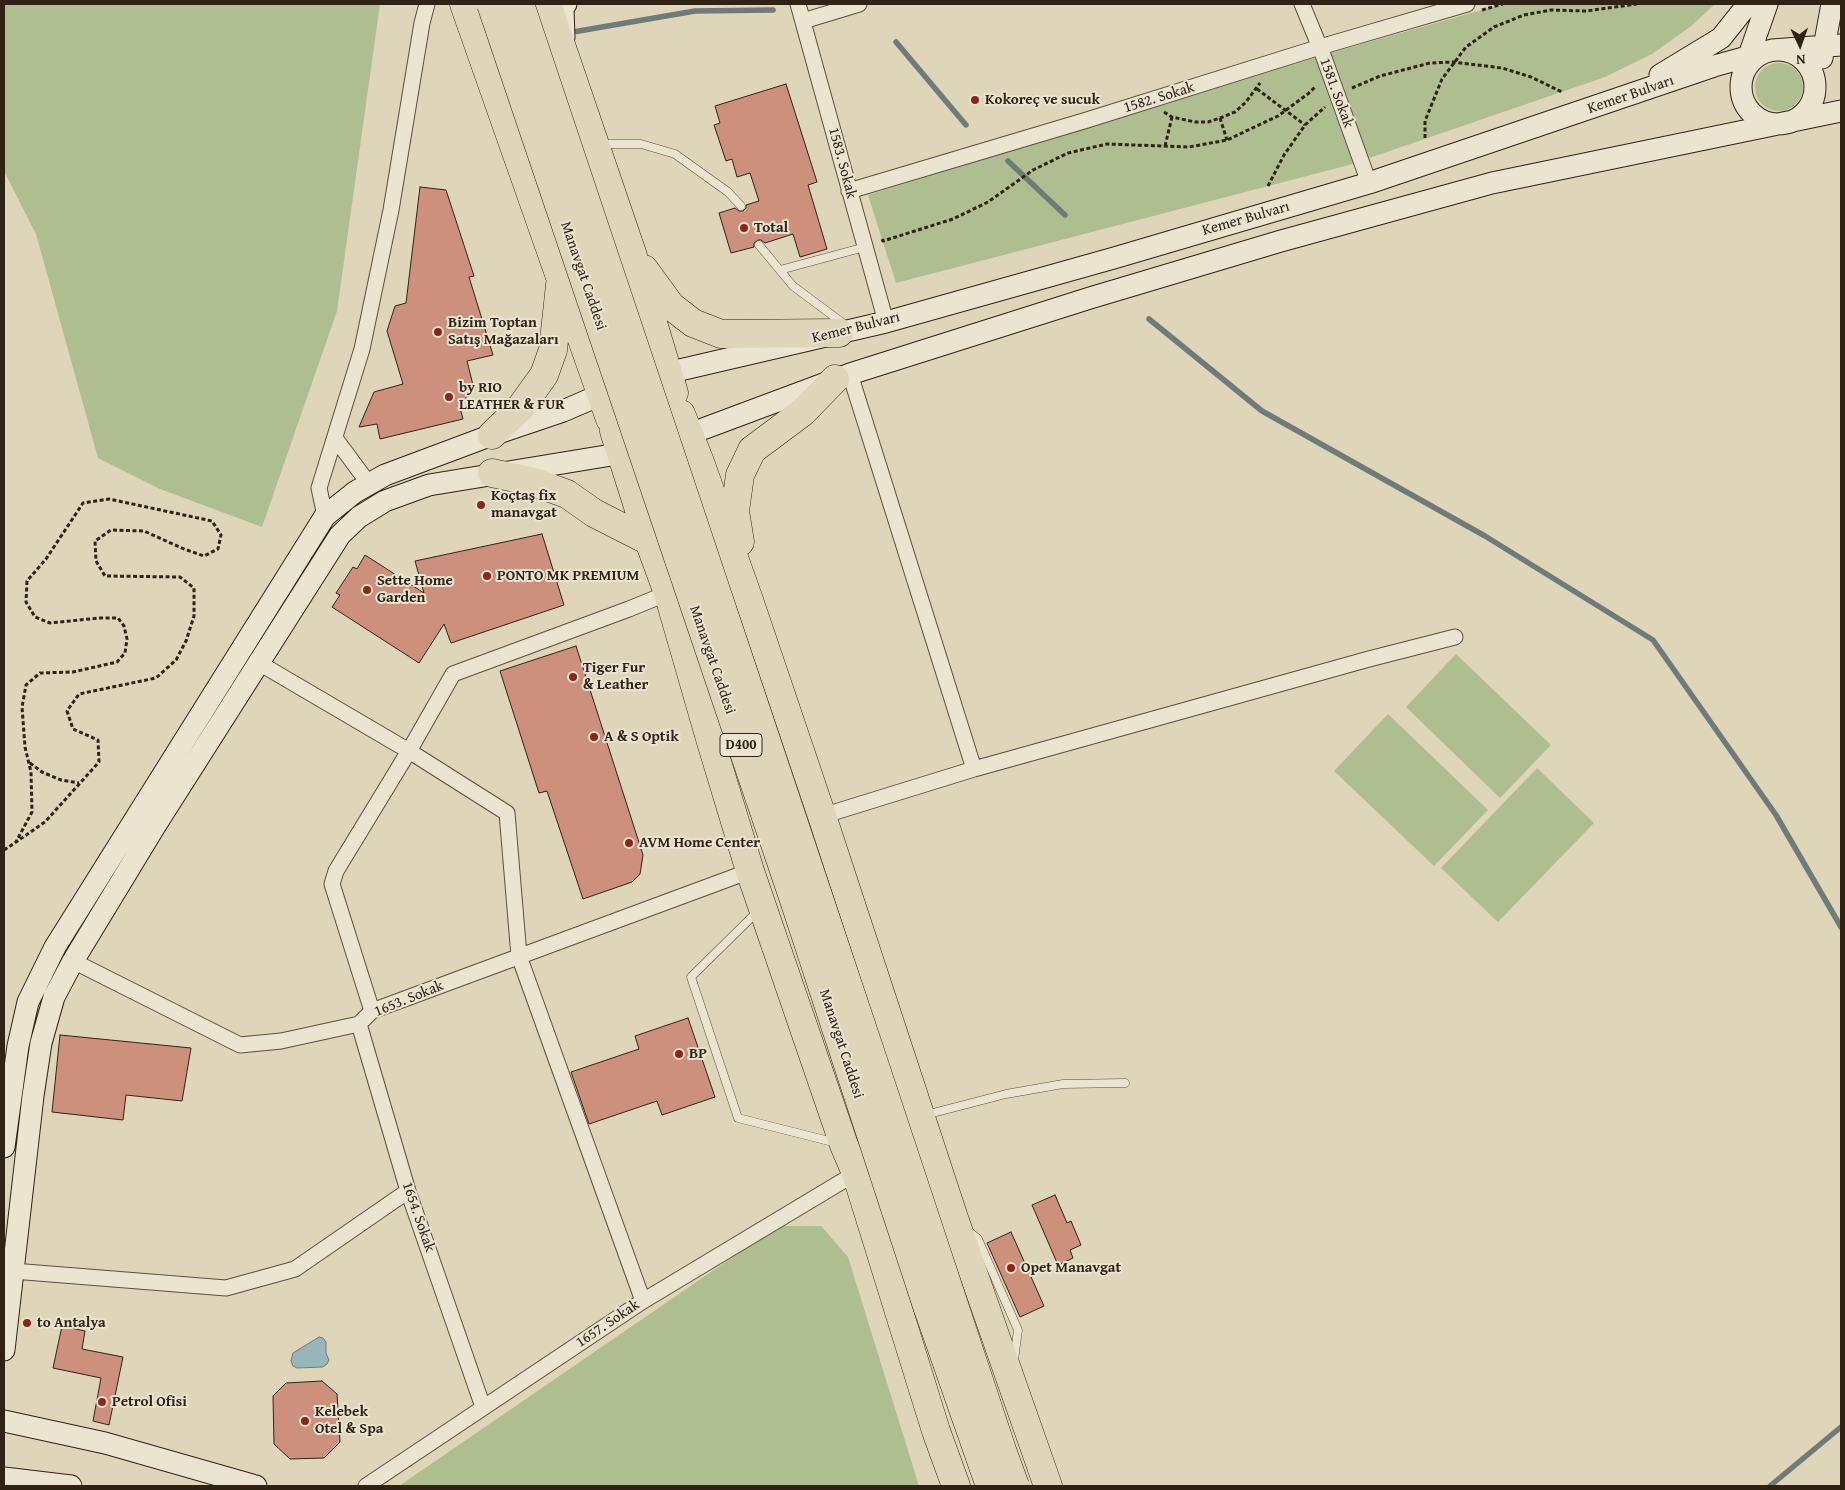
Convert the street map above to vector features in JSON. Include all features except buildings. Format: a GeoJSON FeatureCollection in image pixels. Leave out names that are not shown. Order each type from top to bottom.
{"type":"FeatureCollection","features":[{"type":"Feature","properties":{"kind":"highway"},"geometry":{"type":"LineString","coordinates":[[464,4],[561,278],[646,413],[749,600]]}},
{"type":"Feature","properties":{"kind":"highway","name":"Manavgat Caddesi"},"geometry":{"type":"LineString","coordinates":[[491,4],[795,903],[927,1306],[990,1486]]}},
{"type":"Feature","properties":{"kind":"highway","name":"Manavgat Caddesi"},"geometry":{"type":"LineString","coordinates":[[520,4],[998,1440],[1015,1486]]}},
{"type":"Feature","properties":{"kind":"highway"},"geometry":{"type":"LineString","coordinates":[[547,4],[632,253],[646,413],[649,541],[668,593],[750,871],[844,1145],[856,1173],[936,1431],[956,1486]]}},
{"type":"Feature","properties":{"kind":"highway"},"geometry":{"type":"LineString","coordinates":[[632,253],[671,306],[693,323],[721,334],[845,332]]}},
{"type":"Feature","properties":{"kind":"highway"},"geometry":{"type":"LineString","coordinates":[[492,435],[521,407],[544,375],[553,350],[561,278]]}},
{"type":"Feature","properties":{"kind":"highway"},"geometry":{"type":"LineString","coordinates":[[842,377],[803,412],[752,450],[740,475],[735,511],[749,600],[954,1218],[1048,1486]]}},
{"type":"Feature","properties":{"kind":"highway"},"geometry":{"type":"LineString","coordinates":[[492,473],[534,482],[567,494],[594,513],[649,541]]}},
{"type":"Feature","properties":{"kind":"highway"},"geometry":{"type":"LineString","coordinates":[[936,1431],[949,1486]]}},
{"type":"Feature","properties":{"kind":"main road"},"geometry":{"type":"LineString","coordinates":[[564,50],[563,8],[566,4]]}},
{"type":"Feature","properties":{"kind":"main road"},"geometry":{"type":"LineString","coordinates":[[1626,96],[1721,38],[1748,4]]}},
{"type":"Feature","properties":{"kind":"main road"},"geometry":{"type":"LineString","coordinates":[[1768,4],[1746,65],[1741,86],[1743,99],[1749,110],[1759,119],[1771,124],[1784,124],[1795,120],[1805,113],[1812,104],[1833,45],[1832,4]]}},
{"type":"Feature","properties":{"kind":"main road","name":"Kemer Bulvarı"},"geometry":{"type":"LineString","coordinates":[[646,413],[845,332],[1114,258],[1369,183],[1626,96],[1746,65],[1772,50],[1833,45]]}},
{"type":"Feature","properties":{"kind":"main road"},"geometry":{"type":"LineString","coordinates":[[1772,50],[1784,50],[1795,53],[1805,60],[1814,75],[1816,92]]}},
{"type":"Feature","properties":{"kind":"main road","name":"Kemer Bulvarı"},"geometry":{"type":"LineString","coordinates":[[646,413],[842,377],[1099,295],[1281,241],[1492,183],[1841,111]]}},
{"type":"Feature","properties":{"kind":"main road"},"geometry":{"type":"LineString","coordinates":[[4,1147],[11,1049],[28,1002],[55,947],[326,516],[355,492],[385,475],[416,462],[564,411],[646,413]]}},
{"type":"Feature","properties":{"kind":"main road"},"geometry":{"type":"LineString","coordinates":[[4,1350],[33,1096],[41,1043],[54,997],[73,961],[156,826],[340,535],[360,517],[385,501],[429,484],[492,473],[646,413]]}},
{"type":"Feature","properties":{"kind":"main road"},"geometry":{"type":"LineString","coordinates":[[4,1422],[105,1443],[256,1486]]}},
{"type":"Feature","properties":{"kind":"main road"},"geometry":{"type":"LineString","coordinates":[[4,1478],[55,1485]]}},
{"type":"Feature","properties":{"kind":"street"},"geometry":{"type":"LineString","coordinates":[[326,516],[319,488],[362,350],[391,210],[422,23],[427,4]]}},
{"type":"Feature","properties":{"kind":"street","name":"1583. Sokak"},"geometry":{"type":"LineString","coordinates":[[798,4],[886,322]]}},
{"type":"Feature","properties":{"kind":"street"},"geometry":{"type":"LineString","coordinates":[[803,20],[859,4]]}},
{"type":"Feature","properties":{"kind":"street","name":"1581. Sokak"},"geometry":{"type":"LineString","coordinates":[[1302,4],[1320,47],[1369,183]]}},
{"type":"Feature","properties":{"kind":"street","name":"1582. Sokak"},"geometry":{"type":"LineString","coordinates":[[849,190],[1088,120],[1320,47],[1467,4]]}},
{"type":"Feature","properties":{"kind":"street"},"geometry":{"type":"LineString","coordinates":[[842,377],[974,770]]}},
{"type":"Feature","properties":{"kind":"street"},"geometry":{"type":"LineString","coordinates":[[334,438],[369,484]]}},
{"type":"Feature","properties":{"kind":"street"},"geometry":{"type":"LineString","coordinates":[[372,1011],[332,884],[336,871],[453,674],[668,593]]}},
{"type":"Feature","properties":{"kind":"street"},"geometry":{"type":"LineString","coordinates":[[822,816],[974,770],[1369,658],[1455,637]]}},
{"type":"Feature","properties":{"kind":"street"},"geometry":{"type":"LineString","coordinates":[[259,663],[409,751],[507,813],[519,956],[643,1300]]}},
{"type":"Feature","properties":{"kind":"street","name":"1653. Sokak"},"geometry":{"type":"LineString","coordinates":[[73,961],[240,1045],[281,1041],[359,1024],[372,1011],[750,871]]}},
{"type":"Feature","properties":{"kind":"street","name":"1654. Sokak"},"geometry":{"type":"LineString","coordinates":[[359,1024],[408,1191],[483,1407]]}},
{"type":"Feature","properties":{"kind":"street"},"geometry":{"type":"LineString","coordinates":[[11,1049],[41,1043]]}},
{"type":"Feature","properties":{"kind":"street"},"geometry":{"type":"LineString","coordinates":[[8,1090],[33,1096]]}},
{"type":"Feature","properties":{"kind":"street","name":"1657. Sokak"},"geometry":{"type":"LineString","coordinates":[[366,1486],[643,1300],[856,1173]]}},
{"type":"Feature","properties":{"kind":"street"},"geometry":{"type":"LineString","coordinates":[[13,1271],[226,1288],[295,1269],[408,1191]]}},
{"type":"Feature","properties":{"kind":"lane"},"geometry":{"type":"LineString","coordinates":[[596,144],[641,144],[675,154],[728,192],[741,206]]}},
{"type":"Feature","properties":{"kind":"lane"},"geometry":{"type":"LineString","coordinates":[[759,245],[793,286],[845,332]]}},
{"type":"Feature","properties":{"kind":"lane"},"geometry":{"type":"LineString","coordinates":[[780,270],[865,247]]}},
{"type":"Feature","properties":{"kind":"lane"},"geometry":{"type":"LineString","coordinates":[[763,906],[691,977],[738,1118],[844,1145]]}},
{"type":"Feature","properties":{"kind":"lane"},"geometry":{"type":"LineString","coordinates":[[921,1116],[1006,1094],[1054,1086],[1125,1083]]}},
{"type":"Feature","properties":{"kind":"path"},"geometry":{"type":"LineString","coordinates":[[1425,138],[1425,121],[1442,79],[1466,47],[1494,27],[1524,15],[1551,10],[1595,10],[1637,4]]}},
{"type":"Feature","properties":{"kind":"path"},"geometry":{"type":"LineString","coordinates":[[1268,186],[1284,155],[1305,125],[1337,95],[1380,76],[1430,63],[1453,62],[1502,68],[1531,77],[1562,92]]}},
{"type":"Feature","properties":{"kind":"path"},"geometry":{"type":"LineString","coordinates":[[1017,182],[1032,171],[1068,153],[1107,144],[1189,147],[1227,140],[1285,110],[1310,93],[1329,73]]}},
{"type":"Feature","properties":{"kind":"path"},"geometry":{"type":"LineString","coordinates":[[1163,112],[1172,117],[1195,122],[1208,122],[1235,112],[1257,89],[1261,81]]}},
{"type":"Feature","properties":{"kind":"path"},"geometry":{"type":"LineString","coordinates":[[1257,89],[1305,125]]}},
{"type":"Feature","properties":{"kind":"path"},"geometry":{"type":"LineString","coordinates":[[1165,146],[1172,117]]}},
{"type":"Feature","properties":{"kind":"path"},"geometry":{"type":"LineString","coordinates":[[1220,118],[1227,140]]}},
{"type":"Feature","properties":{"kind":"path"},"geometry":{"type":"LineString","coordinates":[[4,850],[16,842],[45,822],[99,762],[98,740],[73,729],[67,711],[79,694],[156,678],[176,660],[186,641],[194,616],[194,588],[180,577],[104,576],[96,561],[95,541],[111,530],[144,531],[204,556],[218,548],[221,535],[212,521],[109,499],[83,503],[46,559],[27,581],[26,602],[35,617],[50,623],[118,618],[124,626],[127,639],[125,653],[117,662],[73,672],[40,673],[26,685],[22,707],[25,747],[31,772],[32,812],[16,842]]}},
{"type":"Feature","properties":{"kind":"path"},"geometry":{"type":"LineString","coordinates":[[29,763],[42,772],[61,780],[79,783]]}},
{"type":"Feature","properties":{"kind":"green space"},"geometry":{"type":"Polygon","coordinates":[[[4,4],[380,4],[337,311],[262,527],[160,489],[98,458],[36,234],[4,171],[4,4]]]}},
{"type":"Feature","properties":{"kind":"green space"},"geometry":{"type":"Polygon","coordinates":[[[1503,4],[1715,4],[1690,27],[1652,54],[1605,77],[1349,165],[896,283],[868,195],[1323,55],[1503,4]]]}},
{"type":"Feature","properties":{"kind":"green space"},"geometry":{"type":"Polygon","coordinates":[[[1774,63],[1784,63],[1796,70],[1803,82],[1803,92],[1796,104],[1784,111],[1774,111],[1766,107],[1759,100],[1755,92],[1755,82],[1759,74],[1766,67],[1774,63]]]}},
{"type":"Feature","properties":{"kind":"green space"},"geometry":{"type":"Polygon","coordinates":[[[1456,654],[1551,745],[1500,798],[1406,707],[1456,654]]]}},
{"type":"Feature","properties":{"kind":"green space"},"geometry":{"type":"Polygon","coordinates":[[[1388,714],[1488,810],[1434,866],[1334,771],[1388,714]]]}},
{"type":"Feature","properties":{"kind":"green space"},"geometry":{"type":"Polygon","coordinates":[[[1537,768],[1594,823],[1498,922],[1441,868],[1537,768]]]}},
{"type":"Feature","properties":{"kind":"green space"},"geometry":{"type":"Polygon","coordinates":[[[778,1226],[821,1226],[848,1257],[919,1486],[399,1486],[778,1226]]]}},
{"type":"Feature","properties":{"kind":"water"},"geometry":{"type":"Polygon","coordinates":[[[319,1337],[323,1338],[326,1342],[326,1353],[329,1360],[327,1364],[323,1367],[297,1368],[293,1366],[291,1361],[293,1353],[319,1337]]]}},
{"type":"Feature","properties":{"kind":"waterway"},"geometry":{"type":"LineString","coordinates":[[573,32],[695,11],[773,10]]}},
{"type":"Feature","properties":{"kind":"waterway"},"geometry":{"type":"LineString","coordinates":[[896,42],[966,125]]}},
{"type":"Feature","properties":{"kind":"waterway"},"geometry":{"type":"LineString","coordinates":[[1008,161],[1065,215]]}},
{"type":"Feature","properties":{"kind":"waterway"},"geometry":{"type":"LineString","coordinates":[[1149,319],[1262,411],[1485,536],[1653,640],[1776,815],[1841,927]]}},
{"type":"Feature","properties":{"kind":"waterway"},"geometry":{"type":"LineString","coordinates":[[1770,1486],[1841,1427]]}},
{"type":"Feature","properties":{"kind":"place","name":"Kokoreç ve sucuk"},"geometry":{"type":"Point","coordinates":[975,100]}},
{"type":"Feature","properties":{"kind":"place","name":"Total"},"geometry":{"type":"Point","coordinates":[744,228]}},
{"type":"Feature","properties":{"kind":"place","name":"Bizim Toptan Satış Mağazaları"},"geometry":{"type":"Point","coordinates":[438,332]}},
{"type":"Feature","properties":{"kind":"place","name":"by RIO LEATHER & FUR"},"geometry":{"type":"Point","coordinates":[449,397]}},
{"type":"Feature","properties":{"kind":"place","name":"Koçtaş fix manavgat"},"geometry":{"type":"Point","coordinates":[481,505]}},
{"type":"Feature","properties":{"kind":"place","name":"PONTO MK PREMIUM"},"geometry":{"type":"Point","coordinates":[487,576]}},
{"type":"Feature","properties":{"kind":"place","name":"Sette Home Garden"},"geometry":{"type":"Point","coordinates":[367,590]}},
{"type":"Feature","properties":{"kind":"place","name":"Tiger Fur & Leather"},"geometry":{"type":"Point","coordinates":[573,677]}},
{"type":"Feature","properties":{"kind":"place","name":"A & S Optik"},"geometry":{"type":"Point","coordinates":[594,737]}},
{"type":"Feature","properties":{"kind":"place","name":"AVM Home Center"},"geometry":{"type":"Point","coordinates":[629,843]}},
{"type":"Feature","properties":{"kind":"place","name":"BP"},"geometry":{"type":"Point","coordinates":[679,1054]}},
{"type":"Feature","properties":{"kind":"place","name":"Opet Manavgat"},"geometry":{"type":"Point","coordinates":[1011,1268]}},
{"type":"Feature","properties":{"kind":"place","name":"to Antalya"},"geometry":{"type":"Point","coordinates":[27,1323]}},
{"type":"Feature","properties":{"kind":"place","name":"Petrol Ofisi"},"geometry":{"type":"Point","coordinates":[102,1402]}},
{"type":"Feature","properties":{"kind":"place","name":"Kelebek Otel & Spa"},"geometry":{"type":"Point","coordinates":[305,1421]}}]}
